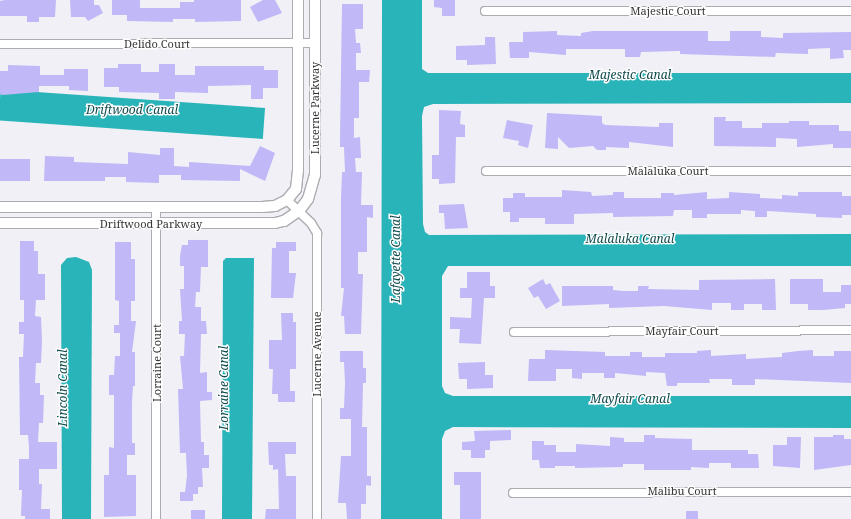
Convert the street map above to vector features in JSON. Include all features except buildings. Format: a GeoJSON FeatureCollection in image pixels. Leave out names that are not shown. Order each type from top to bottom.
{"type":"FeatureCollection","features":[{"type":"Feature","properties":{"kind":"street","name":"Lucerne Parkway"},"geometry":{"type":"LineString","coordinates":[[287,200],[296,190],[298,171],[298,0]]}},
{"type":"Feature","properties":{"kind":"street","name":"Lucerne Parkway"},"geometry":{"type":"LineString","coordinates":[[299,211],[308,199],[315,175],[315,0]]}},
{"type":"Feature","properties":{"kind":"street","name":"Majestic Court"},"geometry":{"type":"LineString","coordinates":[[485,11],[851,11]]}},
{"type":"Feature","properties":{"kind":"street","name":"Delido Court"},"geometry":{"type":"LineString","coordinates":[[0,44],[315,43]]}},
{"type":"Feature","properties":{"kind":"street","name":"Malaluka Court"},"geometry":{"type":"LineString","coordinates":[[486,170],[851,171]]}},
{"type":"Feature","properties":{"kind":"street","name":"Lucerne Avenue"},"geometry":{"type":"LineString","coordinates":[[287,200],[299,211],[317,233],[317,519]]}},
{"type":"Feature","properties":{"kind":"street","name":"Driftwood Parkway"},"geometry":{"type":"LineString","coordinates":[[0,207],[262,207],[275,206],[287,200]]}},
{"type":"Feature","properties":{"kind":"street","name":"Lorraine Court"},"geometry":{"type":"LineString","coordinates":[[156,207],[156,519]]}},
{"type":"Feature","properties":{"kind":"street","name":"Driftwood Parkway"},"geometry":{"type":"LineString","coordinates":[[0,223],[274,223],[284,220],[299,211]]}},
{"type":"Feature","properties":{"kind":"street","name":"Mayfair Court"},"geometry":{"type":"LineString","coordinates":[[514,332],[851,330]]}},
{"type":"Feature","properties":{"kind":"street","name":"Malibu Court"},"geometry":{"type":"LineString","coordinates":[[513,493],[851,492]]}},
{"type":"Feature","properties":{"kind":"water"},"geometry":{"type":"Polygon","coordinates":[[[382,0],[422,0],[422,69],[428,73],[851,73],[851,103],[433,104],[424,107],[422,116],[423,224],[425,232],[429,235],[851,234],[851,266],[448,266],[442,276],[442,386],[445,393],[453,396],[851,396],[851,428],[453,427],[445,431],[442,439],[442,519],[381,519],[382,0]]]}},
{"type":"Feature","properties":{"kind":"water","name":"Driftwood Canal"},"geometry":{"type":"Polygon","coordinates":[[[1,90],[265,108],[263,139],[0,121],[1,90]]]}},
{"type":"Feature","properties":{"kind":"water","name":"Lincoln Canal"},"geometry":{"type":"Polygon","coordinates":[[[76,257],[89,262],[92,270],[91,519],[62,519],[61,265],[67,258],[76,257]]]}},
{"type":"Feature","properties":{"kind":"water","name":"Lorraine Canal"},"geometry":{"type":"Polygon","coordinates":[[[226,258],[254,258],[252,519],[222,519],[223,261],[226,258]]]}},
{"type":"Feature","properties":{"kind":"water label","name":"Majestic Canal"},"geometry":{"type":"Point","coordinates":[630,75]}},
{"type":"Feature","properties":{"kind":"water label","name":"Malaluka Canal"},"geometry":{"type":"Point","coordinates":[630,239]}},
{"type":"Feature","properties":{"kind":"water label","name":"Lafayette Canal"},"geometry":{"type":"Point","coordinates":[396,259]}},
{"type":"Feature","properties":{"kind":"water label","name":"Mayfair Canal"},"geometry":{"type":"Point","coordinates":[630,399]}}]}
